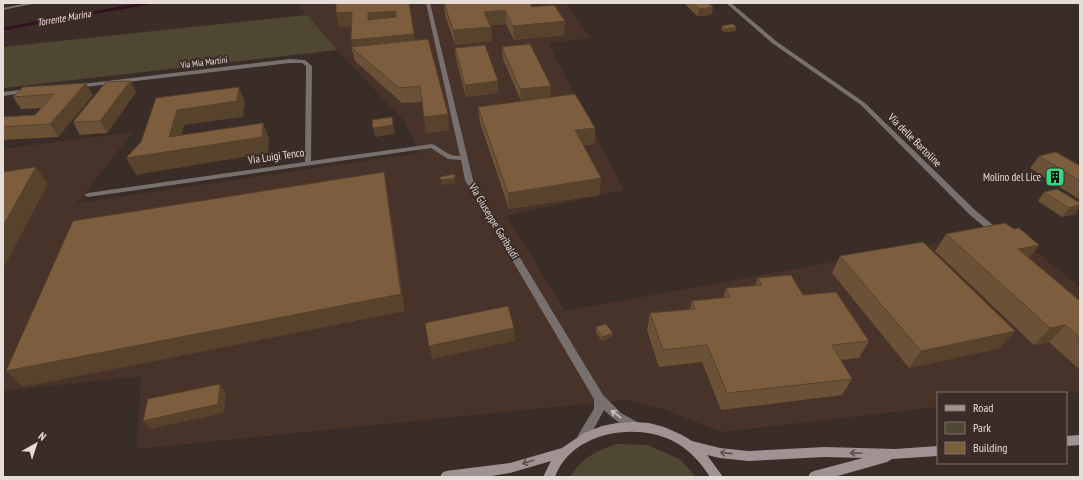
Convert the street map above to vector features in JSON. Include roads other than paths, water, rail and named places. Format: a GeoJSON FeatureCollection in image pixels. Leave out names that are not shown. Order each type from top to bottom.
{"type":"FeatureCollection","features":[{"type":"Feature","properties":{"kind":"main road"},"geometry":{"type":"LineString","coordinates":[[549,477],[550,472],[565,452],[582,439],[596,431],[635,426],[650,428],[672,436],[690,446],[708,463],[717,477]]}},
{"type":"Feature","properties":{"kind":"main road"},"geometry":{"type":"LineString","coordinates":[[1067,441],[1080,440]]}},
{"type":"Feature","properties":{"kind":"main road"},"geometry":{"type":"LineString","coordinates":[[690,446],[720,453],[748,456],[825,452],[895,454],[937,451]]}},
{"type":"Feature","properties":{"kind":"main road"},"geometry":{"type":"LineString","coordinates":[[446,477],[510,468],[565,452]]}},
{"type":"Feature","properties":{"kind":"main road"},"geometry":{"type":"LineString","coordinates":[[814,477],[895,454]]}},
{"type":"Feature","properties":{"kind":"street"},"geometry":{"type":"LineString","coordinates":[[3,9],[35,3]]}},
{"type":"Feature","properties":{"kind":"street","name":"Via Giuseppe Garibaldi"},"geometry":{"type":"LineString","coordinates":[[428,3],[469,180],[599,398],[617,416],[635,426]]}},
{"type":"Feature","properties":{"kind":"street","name":"Via delle Bartoline"},"geometry":{"type":"LineString","coordinates":[[728,3],[774,42],[863,104],[973,213],[999,235]]}},
{"type":"Feature","properties":{"kind":"street","name":"Via Mia Martini"},"geometry":{"type":"LineString","coordinates":[[66,87],[290,60],[303,61],[309,66],[308,163]]}},
{"type":"Feature","properties":{"kind":"street"},"geometry":{"type":"LineString","coordinates":[[3,94],[35,90]]}},
{"type":"Feature","properties":{"kind":"street","name":"Via Luigi Tenco"},"geometry":{"type":"LineString","coordinates":[[88,195],[432,146],[452,159],[464,157]]}},
{"type":"Feature","properties":{"kind":"street"},"geometry":{"type":"LineString","coordinates":[[582,439],[599,410],[599,398]]}},
{"type":"Feature","properties":{"kind":"waterway","name":"Torrente Marina"},"geometry":{"type":"LineString","coordinates":[[3,29],[148,3]]}},
{"type":"Feature","properties":{"kind":"place","name":"Molino del Lice"},"geometry":{"type":"Point","coordinates":[1055,177]}}]}
